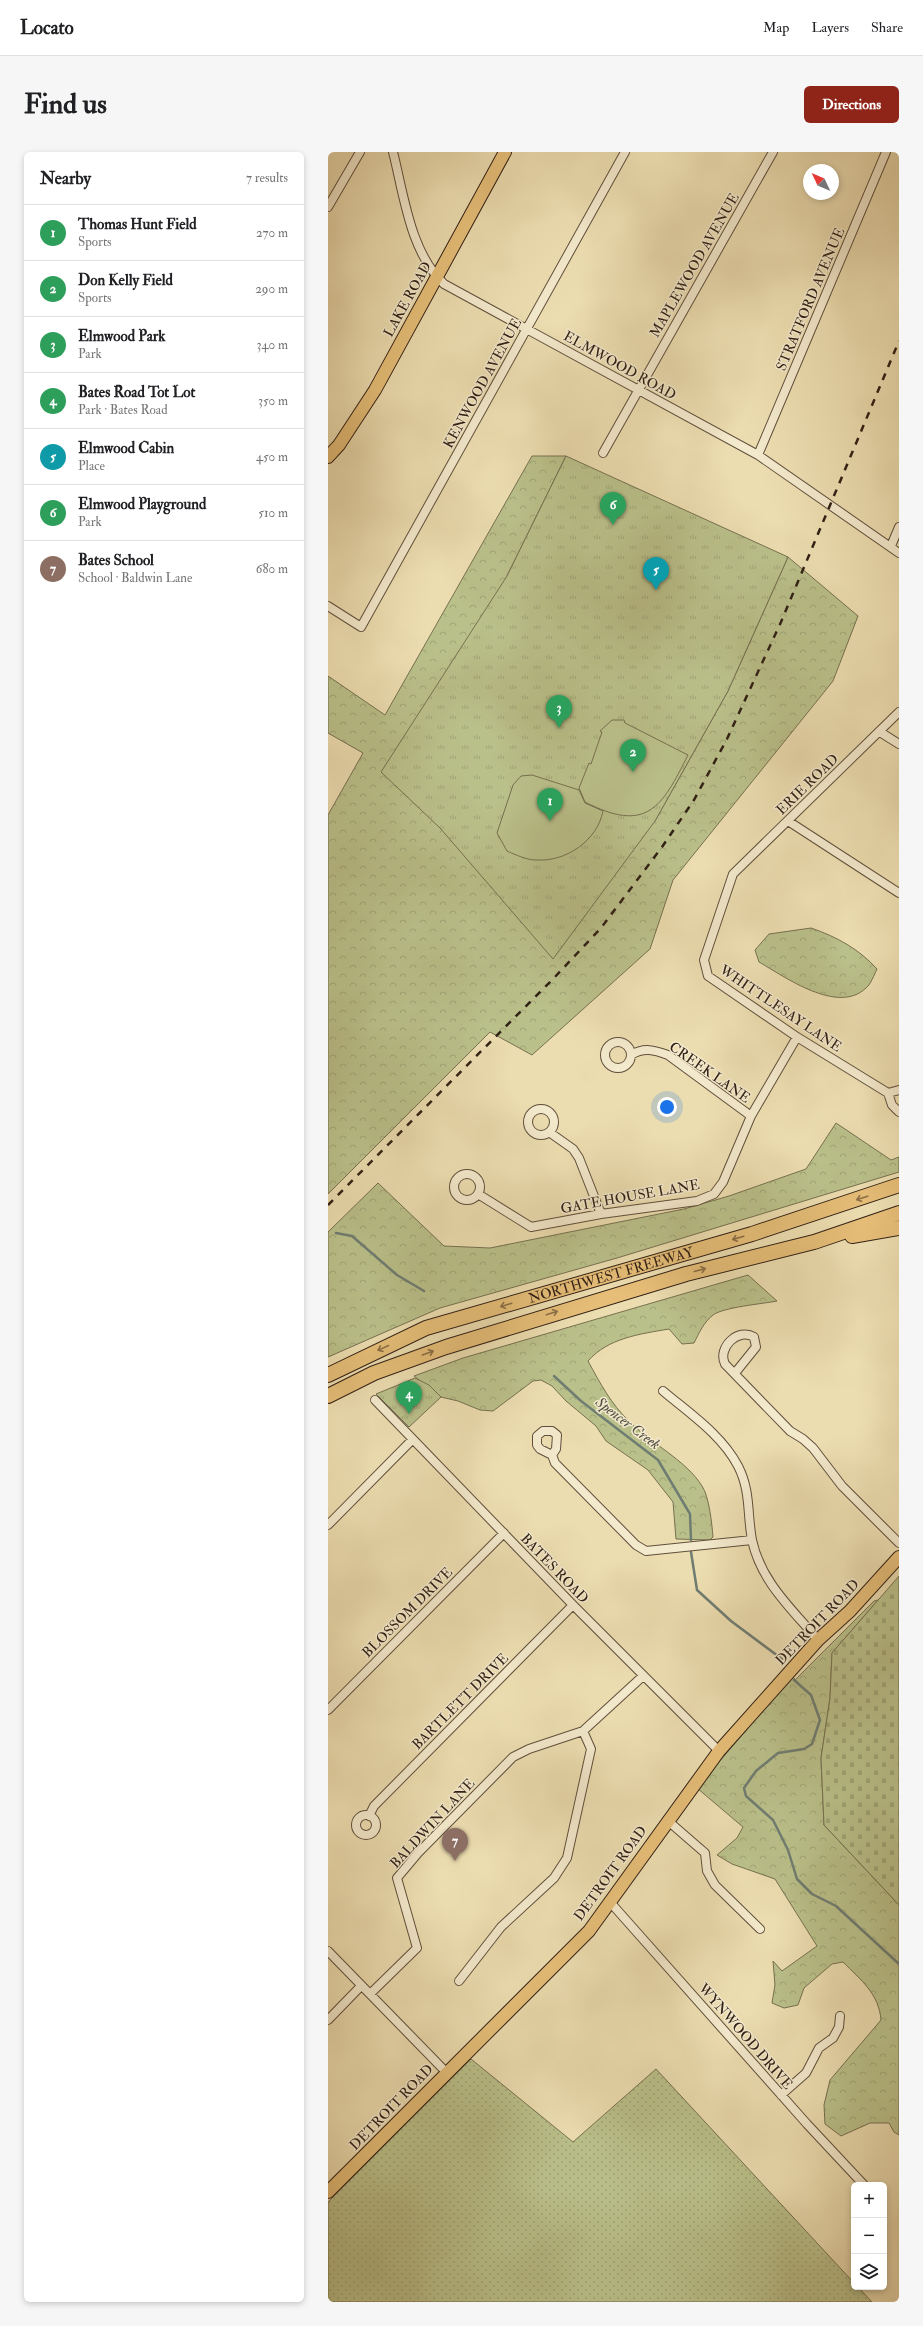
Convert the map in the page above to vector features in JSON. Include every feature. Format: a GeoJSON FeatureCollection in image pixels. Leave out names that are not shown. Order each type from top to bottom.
{"type":"FeatureCollection","features":[{"type":"Feature","properties":{"kind":"highway","name":"NORTHWEST FREEWAY"},"geometry":{"type":"LineString","coordinates":[[328,1375],[426,1328],[752,1234],[899,1185]]}},
{"type":"Feature","properties":{"kind":"highway","name":"NORTHWEST FREEWAY"},"geometry":{"type":"LineString","coordinates":[[328,1396],[374,1373],[446,1347],[686,1274],[814,1242],[899,1213]]}},
{"type":"Feature","properties":{"kind":"highway"},"geometry":{"type":"LineString","coordinates":[[814,1242],[899,1228]]}},
{"type":"Feature","properties":{"kind":"main road","name":"LAKE ROAD"},"geometry":{"type":"LineString","coordinates":[[328,457],[338,445],[375,390],[505,152]]}},
{"type":"Feature","properties":{"kind":"main road","name":"DETROIT ROAD"},"geometry":{"type":"LineString","coordinates":[[328,2192],[588,1931],[667,1820],[719,1751],[818,1640],[850,1611],[899,1556]]}},
{"type":"Feature","properties":{"kind":"street"},"geometry":{"type":"LineString","coordinates":[[328,207],[360,152]]}},
{"type":"Feature","properties":{"kind":"street","name":"ELMWOOD ROAD"},"geometry":{"type":"LineString","coordinates":[[393,152],[415,238],[436,276],[444,284],[758,455],[899,553]]}},
{"type":"Feature","properties":{"kind":"street","name":"KENWOOD AVENUE"},"geometry":{"type":"LineString","coordinates":[[328,606],[361,627],[625,152]]}},
{"type":"Feature","properties":{"kind":"street","name":"MAPLEWOOD AVENUE"},"geometry":{"type":"LineString","coordinates":[[603,453],[773,152]]}},
{"type":"Feature","properties":{"kind":"street","name":"STRATFORD AVENUE"},"geometry":{"type":"LineString","coordinates":[[758,455],[886,152]]}},
{"type":"Feature","properties":{"kind":"street"},"geometry":{"type":"LineString","coordinates":[[891,546],[899,527]]}},
{"type":"Feature","properties":{"kind":"street","name":"ERIE ROAD"},"geometry":{"type":"LineString","coordinates":[[733,874],[899,712]]}},
{"type":"Feature","properties":{"kind":"street"},"geometry":{"type":"LineString","coordinates":[[880,732],[899,744]]}},
{"type":"Feature","properties":{"kind":"street"},"geometry":{"type":"LineString","coordinates":[[788,821],[899,893]]}},
{"type":"Feature","properties":{"kind":"street","name":"WHITTLESAY LANE"},"geometry":{"type":"LineString","coordinates":[[733,874],[704,960],[708,976],[797,1037],[888,1093]]}},
{"type":"Feature","properties":{"kind":"street","name":"GATE HOUSE LANE"},"geometry":{"type":"LineString","coordinates":[[478,1194],[531,1227],[601,1214],[697,1201],[714,1194],[723,1182],[751,1116],[797,1037]]}},
{"type":"Feature","properties":{"kind":"street","name":"CREEK LANE"},"geometry":{"type":"LineString","coordinates":[[631,1055],[638,1051],[653,1049],[668,1055],[751,1116]]}},
{"type":"Feature","properties":{"kind":"street"},"geometry":{"type":"LineString","coordinates":[[899,1090],[888,1093],[892,1105],[899,1112]]}},
{"type":"Feature","properties":{"kind":"street"},"geometry":{"type":"LineString","coordinates":[[549,1132],[572,1149],[580,1158],[601,1214]]}},
{"type":"Feature","properties":{"kind":"street"},"geometry":{"type":"LineString","coordinates":[[735,1373],[756,1347],[754,1337],[750,1334],[738,1334],[723,1351],[722,1358],[725,1364],[790,1431],[803,1439],[813,1448],[842,1486],[899,1543]]}},
{"type":"Feature","properties":{"kind":"street"},"geometry":{"type":"LineString","coordinates":[[663,1391],[719,1440],[738,1466],[749,1498],[752,1540],[761,1568],[773,1588],[818,1640]]}},
{"type":"Feature","properties":{"kind":"street","name":"BATES ROAD"},"geometry":{"type":"LineString","coordinates":[[375,1400],[412,1440],[642,1676],[719,1751]]}},
{"type":"Feature","properties":{"kind":"street"},"geometry":{"type":"LineString","coordinates":[[328,1525],[412,1440]]}},
{"type":"Feature","properties":{"kind":"street"},"geometry":{"type":"LineString","coordinates":[[552,1455],[555,1463],[636,1546],[646,1551],[752,1540]]}},
{"type":"Feature","properties":{"kind":"street","name":"BLOSSOM DRIVE"},"geometry":{"type":"LineString","coordinates":[[328,1710],[504,1533]]}},
{"type":"Feature","properties":{"kind":"street","name":"BARTLETT DRIVE"},"geometry":{"type":"LineString","coordinates":[[369,1816],[374,1806],[573,1605]]}},
{"type":"Feature","properties":{"kind":"street","name":"BALDWIN LANE"},"geometry":{"type":"LineString","coordinates":[[370,1994],[417,1948],[397,1878],[418,1853],[513,1757],[529,1749],[583,1731],[642,1676]]}},
{"type":"Feature","properties":{"kind":"street"},"geometry":{"type":"LineString","coordinates":[[459,1981],[501,1927],[554,1878],[567,1858],[591,1749],[583,1731]]}},
{"type":"Feature","properties":{"kind":"street"},"geometry":{"type":"LineString","coordinates":[[667,1820],[705,1853],[707,1872],[715,1885],[760,1929]]}},
{"type":"Feature","properties":{"kind":"street","name":"WYNWOOD DRIVE"},"geometry":{"type":"LineString","coordinates":[[610,1902],[781,2095],[861,2182]]}},
{"type":"Feature","properties":{"kind":"street"},"geometry":{"type":"LineString","coordinates":[[328,1952],[446,2072]]}},
{"type":"Feature","properties":{"kind":"street"},"geometry":{"type":"LineString","coordinates":[[328,2020],[361,1986]]}},
{"type":"Feature","properties":{"kind":"street"},"geometry":{"type":"LineString","coordinates":[[781,2095],[806,2073],[819,2048],[833,2038],[839,2027],[840,2016]]}},
{"type":"Feature","properties":{"kind":"green space"},"geometry":{"type":"Polygon","coordinates":[[[532,456],[566,456],[507,576],[655,821],[728,691],[788,557],[858,616],[833,681],[673,880],[650,949],[532,1055],[490,1032],[328,1194],[328,815],[363,753],[328,733],[328,676],[385,715],[532,456]]]}},
{"type":"Feature","properties":{"kind":"green space"},"geometry":{"type":"Polygon","coordinates":[[[566,456],[788,557],[728,691],[655,821],[553,959],[440,828],[381,772],[507,576],[566,456]]]}},
{"type":"Feature","properties":{"kind":"green space"},"geometry":{"type":"Polygon","coordinates":[[[612,720],[624,720],[625,723],[688,755],[670,789],[660,801],[650,810],[638,815],[624,815],[606,811],[585,802],[579,788],[589,763],[591,764],[602,732],[600,731],[612,720]]]}},
{"type":"Feature","properties":{"kind":"green space"},"geometry":{"type":"Polygon","coordinates":[[[532,775],[579,790],[585,803],[603,811],[600,822],[594,832],[578,848],[569,853],[547,860],[533,860],[525,858],[507,851],[497,833],[513,785],[521,776],[532,775]]]}},
{"type":"Feature","properties":{"kind":"green space"},"geometry":{"type":"Polygon","coordinates":[[[811,928],[830,935],[847,944],[863,955],[877,969],[871,982],[866,988],[854,995],[841,997],[827,996],[797,984],[759,962],[755,950],[769,934],[811,928]]]}},
{"type":"Feature","properties":{"kind":"green space"},"geometry":{"type":"Polygon","coordinates":[[[836,1123],[891,1160],[899,1157],[899,1172],[617,1258],[440,1308],[328,1357],[328,1232],[378,1183],[444,1246],[490,1248],[684,1209],[729,1196],[806,1169],[836,1123]]]}},
{"type":"Feature","properties":{"kind":"green space"},"geometry":{"type":"Polygon","coordinates":[[[748,1275],[777,1301],[718,1312],[707,1321],[694,1343],[682,1344],[669,1329],[625,1338],[605,1347],[588,1361],[606,1393],[617,1408],[647,1437],[687,1468],[702,1486],[707,1496],[711,1518],[713,1537],[710,1540],[676,1539],[673,1502],[648,1470],[606,1441],[596,1426],[566,1401],[552,1386],[541,1380],[533,1381],[493,1411],[480,1410],[458,1401],[441,1397],[414,1376],[463,1358],[748,1275]]]}},
{"type":"Feature","properties":{"kind":"green space"},"geometry":{"type":"Polygon","coordinates":[[[415,1378],[429,1385],[441,1397],[409,1427],[376,1394],[415,1378]]]}},
{"type":"Feature","properties":{"kind":"green space"},"geometry":{"type":"Polygon","coordinates":[[[899,1576],[899,1905],[824,1825],[821,1758],[830,1698],[832,1653],[899,1576]]]}},
{"type":"Feature","properties":{"kind":"green space"},"geometry":{"type":"Polygon","coordinates":[[[878,1600],[832,1653],[830,1698],[821,1758],[824,1825],[899,1905],[899,2135],[894,2132],[889,2123],[870,2123],[841,2136],[825,2124],[824,2105],[830,2080],[881,2020],[877,2002],[868,1988],[843,1962],[832,1964],[804,1988],[798,2005],[784,2008],[772,2003],[775,1985],[773,1961],[782,1971],[817,1946],[775,1879],[732,1864],[717,1855],[737,1838],[743,1827],[697,1788],[792,1676],[795,1680],[874,1601],[878,1600]]]}},
{"type":"Feature","properties":{"kind":"green space"},"geometry":{"type":"Polygon","coordinates":[[[471,2059],[573,2142],[656,2069],[851,2280],[851,2290],[861,2290],[872,2302],[328,2302],[328,2202],[471,2059]]]}},
{"type":"Feature","properties":{"kind":"waterway","name":"Spencer Creek"},"geometry":{"type":"LineString","coordinates":[[336,1233],[352,1236],[397,1275],[424,1291]]}},
{"type":"Feature","properties":{"kind":"waterway","name":"Spencer Creek"},"geometry":{"type":"LineString","coordinates":[[554,1376],[581,1401],[658,1460],[690,1514],[691,1540]]}},
{"type":"Feature","properties":{"kind":"waterway","name":"Spencer Creek"},"geometry":{"type":"LineString","coordinates":[[691,1552],[697,1590],[731,1621],[782,1659]]}},
{"type":"Feature","properties":{"kind":"waterway","name":"Spencer Creek"},"geometry":{"type":"LineString","coordinates":[[794,1680],[811,1695],[820,1720],[812,1744],[804,1749],[778,1753],[756,1771],[744,1788],[746,1796],[773,1820],[788,1850],[797,1879],[812,1894],[836,1906],[899,1964]]}},
{"type":"Feature","properties":{"kind":"railway"},"geometry":{"type":"LineString","coordinates":[[328,1205],[553,979],[601,928],[662,847],[694,800],[727,739],[781,622],[899,341]]}},
{"type":"Feature","properties":{"kind":"place","name":"Elmwood Playground"},"geometry":{"type":"Point","coordinates":[613,525]}},
{"type":"Feature","properties":{"kind":"place","name":"Elmwood Cabin"},"geometry":{"type":"Point","coordinates":[656,590]}},
{"type":"Feature","properties":{"kind":"place","name":"Elmwood Park"},"geometry":{"type":"Point","coordinates":[559,728]}},
{"type":"Feature","properties":{"kind":"place","name":"Don Kelly Field"},"geometry":{"type":"Point","coordinates":[633,772]}},
{"type":"Feature","properties":{"kind":"place","name":"Thomas Hunt Field"},"geometry":{"type":"Point","coordinates":[550,821]}},
{"type":"Feature","properties":{"kind":"place","name":"Bates Road Tot Lot"},"geometry":{"type":"Point","coordinates":[409,1414]}},
{"type":"Feature","properties":{"kind":"place","name":"Bates School"},"geometry":{"type":"Point","coordinates":[455,1861]}}]}
